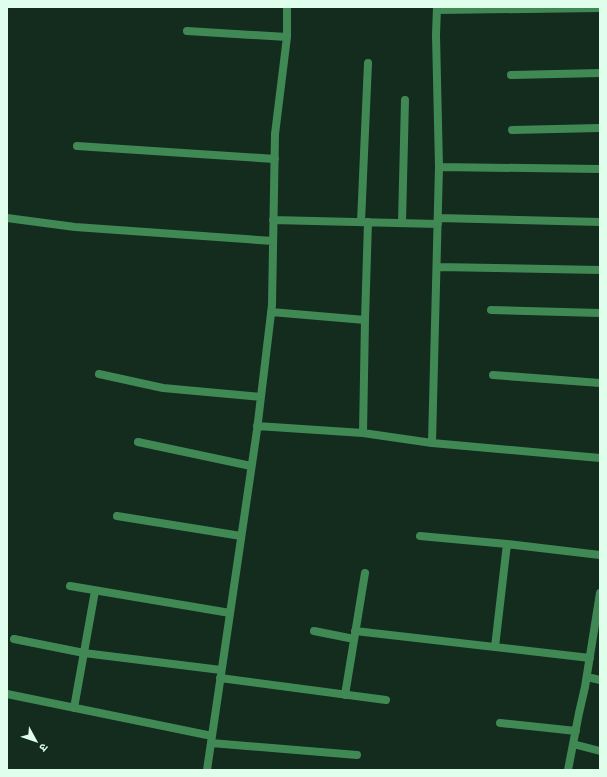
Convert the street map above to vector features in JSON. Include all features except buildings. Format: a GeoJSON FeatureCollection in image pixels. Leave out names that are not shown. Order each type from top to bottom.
{"type":"FeatureCollection","features":[{"type":"Feature","properties":{"kind":"street"},"geometry":{"type":"LineString","coordinates":[[207,770],[257,426],[271,312],[275,134],[287,36],[287,7]]}},
{"type":"Feature","properties":{"kind":"street"},"geometry":{"type":"LineString","coordinates":[[432,443],[439,167],[436,35],[437,9],[600,8]]}},
{"type":"Feature","properties":{"kind":"street"},"geometry":{"type":"LineString","coordinates":[[187,31],[287,36]]}},
{"type":"Feature","properties":{"kind":"street"},"geometry":{"type":"LineString","coordinates":[[362,433],[368,63]]}},
{"type":"Feature","properties":{"kind":"street"},"geometry":{"type":"LineString","coordinates":[[511,74],[600,73]]}},
{"type":"Feature","properties":{"kind":"street"},"geometry":{"type":"LineString","coordinates":[[402,223],[405,100]]}},
{"type":"Feature","properties":{"kind":"street"},"geometry":{"type":"LineString","coordinates":[[512,130],[600,128]]}},
{"type":"Feature","properties":{"kind":"street"},"geometry":{"type":"LineString","coordinates":[[77,146],[275,159]]}},
{"type":"Feature","properties":{"kind":"street"},"geometry":{"type":"LineString","coordinates":[[439,167],[600,168]]}},
{"type":"Feature","properties":{"kind":"street"},"geometry":{"type":"LineString","coordinates":[[7,218],[75,227],[273,240]]}},
{"type":"Feature","properties":{"kind":"street"},"geometry":{"type":"LineString","coordinates":[[273,220],[402,223],[438,221],[600,222]]}},
{"type":"Feature","properties":{"kind":"street"},"geometry":{"type":"LineString","coordinates":[[437,267],[600,270]]}},
{"type":"Feature","properties":{"kind":"street"},"geometry":{"type":"LineString","coordinates":[[491,310],[600,313]]}},
{"type":"Feature","properties":{"kind":"street"},"geometry":{"type":"LineString","coordinates":[[271,312],[365,320]]}},
{"type":"Feature","properties":{"kind":"street"},"geometry":{"type":"LineString","coordinates":[[99,374],[163,388],[261,397]]}},
{"type":"Feature","properties":{"kind":"street"},"geometry":{"type":"LineString","coordinates":[[493,375],[600,383]]}},
{"type":"Feature","properties":{"kind":"street"},"geometry":{"type":"LineString","coordinates":[[257,426],[362,433],[432,443],[600,458]]}},
{"type":"Feature","properties":{"kind":"street"},"geometry":{"type":"LineString","coordinates":[[138,442],[251,466]]}},
{"type":"Feature","properties":{"kind":"street"},"geometry":{"type":"LineString","coordinates":[[117,516],[241,536]]}},
{"type":"Feature","properties":{"kind":"street"},"geometry":{"type":"LineString","coordinates":[[420,536],[600,554]]}},
{"type":"Feature","properties":{"kind":"street"},"geometry":{"type":"LineString","coordinates":[[495,647],[507,544]]}},
{"type":"Feature","properties":{"kind":"street"},"geometry":{"type":"LineString","coordinates":[[345,695],[364,573]]}},
{"type":"Feature","properties":{"kind":"street"},"geometry":{"type":"LineString","coordinates":[[70,586],[230,613]]}},
{"type":"Feature","properties":{"kind":"street"},"geometry":{"type":"LineString","coordinates":[[74,708],[95,590]]}},
{"type":"Feature","properties":{"kind":"street"},"geometry":{"type":"LineString","coordinates":[[568,770],[587,677],[600,593]]}},
{"type":"Feature","properties":{"kind":"street"},"geometry":{"type":"LineString","coordinates":[[314,631],[495,647],[590,658]]}},
{"type":"Feature","properties":{"kind":"street"},"geometry":{"type":"LineString","coordinates":[[14,639],[84,652],[221,670]]}},
{"type":"Feature","properties":{"kind":"street"},"geometry":{"type":"LineString","coordinates":[[587,677],[600,680]]}},
{"type":"Feature","properties":{"kind":"street"},"geometry":{"type":"LineString","coordinates":[[220,678],[386,700]]}},
{"type":"Feature","properties":{"kind":"street"},"geometry":{"type":"LineString","coordinates":[[7,694],[211,739],[357,755]]}},
{"type":"Feature","properties":{"kind":"street"},"geometry":{"type":"LineString","coordinates":[[500,723],[576,731]]}},
{"type":"Feature","properties":{"kind":"street"},"geometry":{"type":"LineString","coordinates":[[573,744],[600,751]]}}]}
